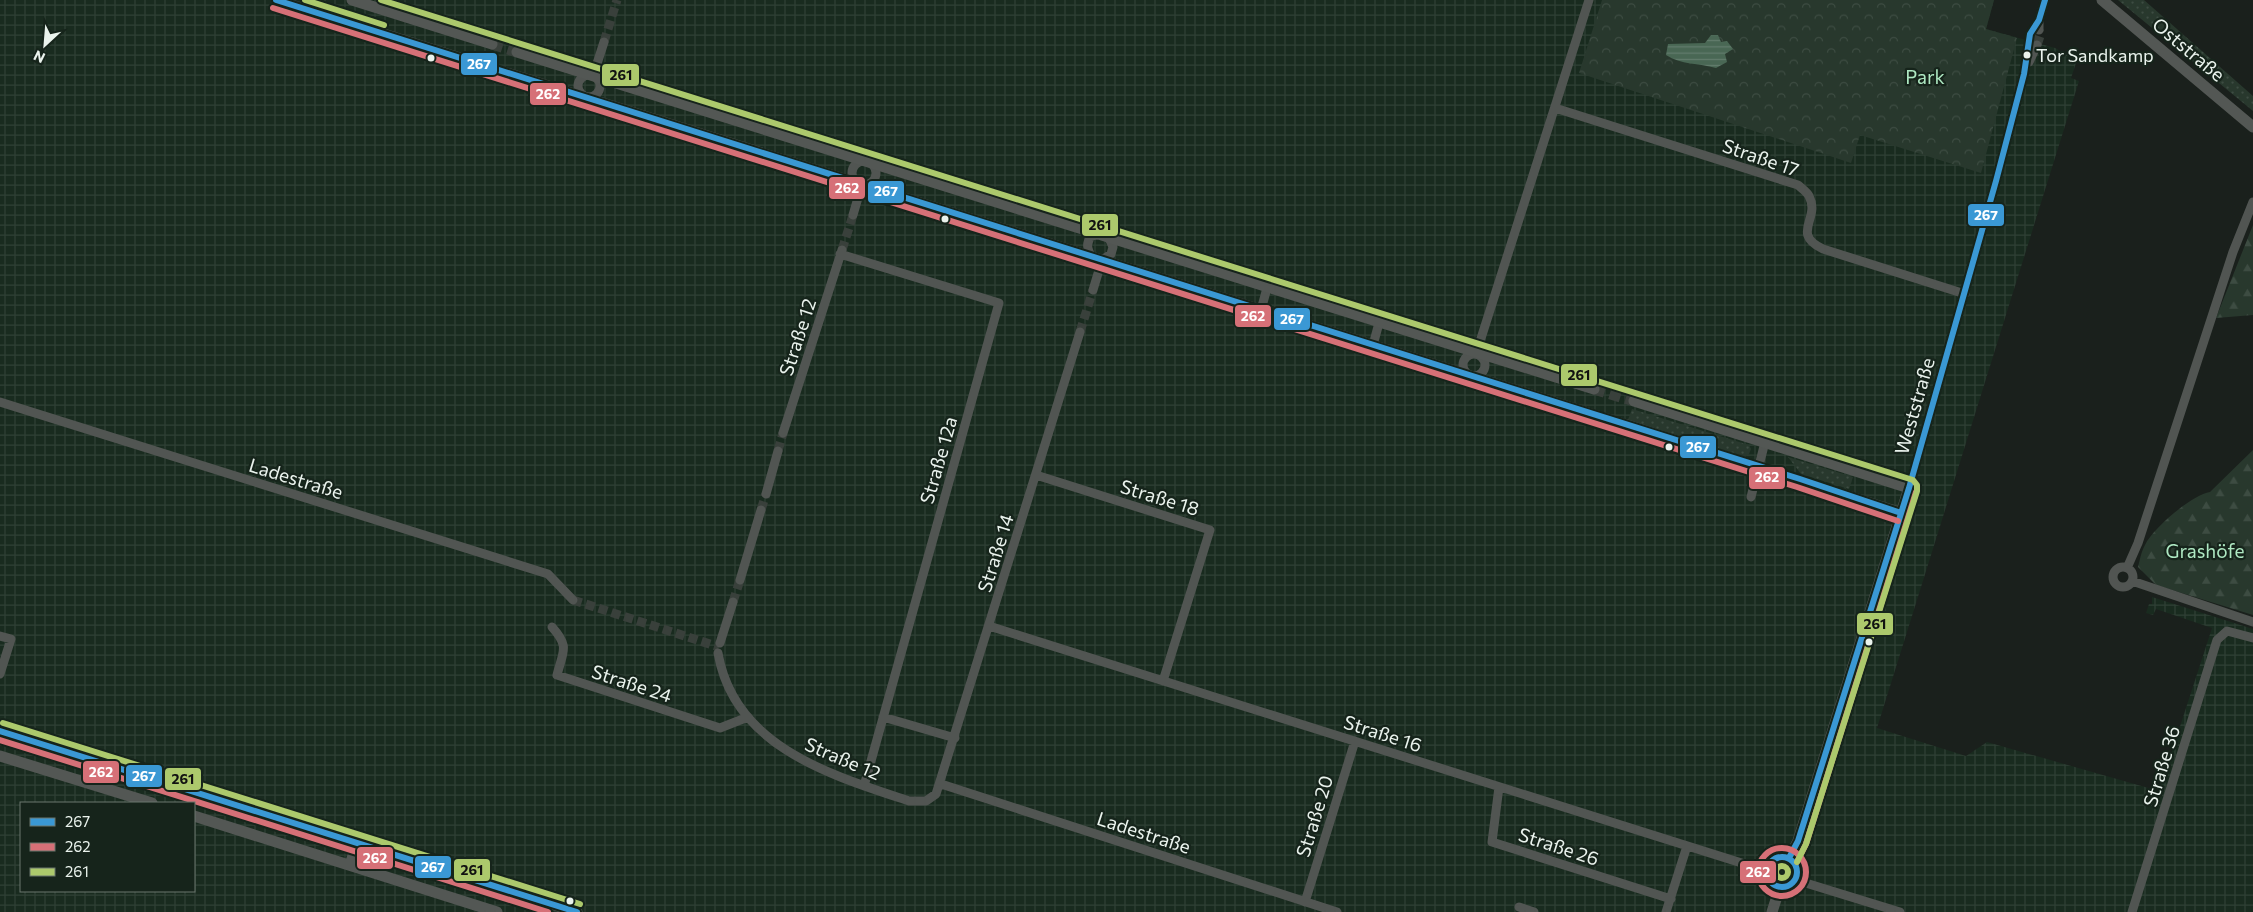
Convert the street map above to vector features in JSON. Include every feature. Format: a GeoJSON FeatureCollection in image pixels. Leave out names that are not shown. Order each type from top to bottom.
{"type":"FeatureCollection","features":[{"type":"Feature","properties":{"kind":"street"},"geometry":{"type":"LineString","coordinates":[[352,0],[492,44]]}},
{"type":"Feature","properties":{"kind":"street"},"geometry":{"type":"LineString","coordinates":[[1476,354],[1589,0]]}},
{"type":"Feature","properties":{"kind":"street"},"geometry":{"type":"LineString","coordinates":[[2036,29],[2045,0]]}},
{"type":"Feature","properties":{"kind":"street","name":"Oststraße"},"geometry":{"type":"LineString","coordinates":[[2102,0],[2253,127]]}},
{"type":"Feature","properties":{"kind":"street"},"geometry":{"type":"LineString","coordinates":[[336,19],[485,66]]}},
{"type":"Feature","properties":{"kind":"street"},"geometry":{"type":"LineString","coordinates":[[593,76],[604,42]]}},
{"type":"Feature","properties":{"kind":"street","name":"Weststraße"},"geometry":{"type":"LineString","coordinates":[[1789,858],[1798,841],[1901,513],[1965,294],[2033,43]]}},
{"type":"Feature","properties":{"kind":"street"},"geometry":{"type":"LineString","coordinates":[[517,52],[1476,354],[1594,389]]}},
{"type":"Feature","properties":{"kind":"street"},"geometry":{"type":"LineString","coordinates":[[510,74],[1588,413]]}},
{"type":"Feature","properties":{"kind":"street"},"geometry":{"type":"LineString","coordinates":[[584,76],[593,76],[599,81],[599,90],[595,96],[585,97],[579,91],[578,82],[584,76]]}},
{"type":"Feature","properties":{"kind":"street","name":"Straße 17"},"geometry":{"type":"LineString","coordinates":[[1555,108],[1798,184],[1809,196],[1812,208],[1806,232],[1810,241],[1823,249],[1965,294]]}},
{"type":"Feature","properties":{"kind":"street"},"geometry":{"type":"LineString","coordinates":[[860,162],[869,163],[875,169],[876,178],[871,184],[862,184],[854,179],[853,170],[860,162]]}},
{"type":"Feature","properties":{"kind":"street"},"geometry":{"type":"LineString","coordinates":[[853,214],[862,184]]}},
{"type":"Feature","properties":{"kind":"street"},"geometry":{"type":"LineString","coordinates":[[2127,568],[2138,543],[2233,252],[2253,202]]}},
{"type":"Feature","properties":{"kind":"street"},"geometry":{"type":"LineString","coordinates":[[1091,256],[1086,248],[1091,236],[1103,236],[1113,247],[1111,254],[1102,260],[1093,290]]}},
{"type":"Feature","properties":{"kind":"street","name":"Straße 12"},"geometry":{"type":"LineString","coordinates":[[783,433],[841,252]]}},
{"type":"Feature","properties":{"kind":"street","name":"Straße 12a"},"geometry":{"type":"LineString","coordinates":[[841,252],[999,303],[864,786]]}},
{"type":"Feature","properties":{"kind":"street"},"geometry":{"type":"LineString","coordinates":[[1261,310],[1267,288]]}},
{"type":"Feature","properties":{"kind":"street"},"geometry":{"type":"LineString","coordinates":[[1372,345],[1379,323]]}},
{"type":"Feature","properties":{"kind":"street","name":"Straße 14"},"geometry":{"type":"LineString","coordinates":[[941,784],[1080,332]]}},
{"type":"Feature","properties":{"kind":"street"},"geometry":{"type":"LineString","coordinates":[[1476,354],[1484,360],[1485,369],[1479,375],[1472,376],[1464,371],[1463,362],[1469,355],[1476,354]]}},
{"type":"Feature","properties":{"kind":"street"},"geometry":{"type":"LineString","coordinates":[[1634,401],[1908,488]]}},
{"type":"Feature","properties":{"kind":"street","name":"Ladestraße"},"geometry":{"type":"LineString","coordinates":[[0,402],[548,574],[573,600]]}},
{"type":"Feature","properties":{"kind":"street"},"geometry":{"type":"LineString","coordinates":[[1627,425],[1901,513]]}},
{"type":"Feature","properties":{"kind":"street"},"geometry":{"type":"LineString","coordinates":[[1752,497],[1765,442]]}},
{"type":"Feature","properties":{"kind":"street"},"geometry":{"type":"LineString","coordinates":[[766,494],[778,451]]}},
{"type":"Feature","properties":{"kind":"street","name":"Straße 18"},"geometry":{"type":"LineString","coordinates":[[1036,475],[1210,530],[1163,680]]}},
{"type":"Feature","properties":{"kind":"street"},"geometry":{"type":"LineString","coordinates":[[740,580],[761,510]]}},
{"type":"Feature","properties":{"kind":"street"},"geometry":{"type":"LineString","coordinates":[[2127,568],[2133,575],[2132,582],[2129,586],[2118,586],[2114,581],[2116,570],[2127,568]]}},
{"type":"Feature","properties":{"kind":"street"},"geometry":{"type":"LineString","coordinates":[[2132,582],[2253,622]]}},
{"type":"Feature","properties":{"kind":"street"},"geometry":{"type":"LineString","coordinates":[[720,643],[733,602]]}},
{"type":"Feature","properties":{"kind":"street","name":"Straße 16"},"geometry":{"type":"LineString","coordinates":[[990,626],[1767,871]]}},
{"type":"Feature","properties":{"kind":"street","name":"Straße 24"},"geometry":{"type":"LineString","coordinates":[[552,627],[564,646],[557,676],[720,728],[748,717]]}},
{"type":"Feature","properties":{"kind":"street","name":"Straße 36"},"geometry":{"type":"LineString","coordinates":[[2132,912],[2217,640],[2224,632],[2253,638]]}},
{"type":"Feature","properties":{"kind":"street"},"geometry":{"type":"LineString","coordinates":[[0,636],[11,639],[0,674]]}},
{"type":"Feature","properties":{"kind":"street","name":"Straße 12"},"geometry":{"type":"LineString","coordinates":[[718,653],[720,666],[730,693],[748,717],[767,737],[810,766],[909,801],[926,801],[936,794],[941,784]]}},
{"type":"Feature","properties":{"kind":"street"},"geometry":{"type":"LineString","coordinates":[[883,717],[955,738]]}},
{"type":"Feature","properties":{"kind":"street"},"geometry":{"type":"LineString","coordinates":[[0,731],[386,852],[562,910],[576,912]]}},
{"type":"Feature","properties":{"kind":"street","name":"Straße 20"},"geometry":{"type":"LineString","coordinates":[[1305,902],[1355,741]]}},
{"type":"Feature","properties":{"kind":"street"},"geometry":{"type":"LineString","coordinates":[[0,756],[149,802]]}},
{"type":"Feature","properties":{"kind":"street","name":"Ladestraße"},"geometry":{"type":"LineString","coordinates":[[941,784],[1337,912]]}},
{"type":"Feature","properties":{"kind":"street","name":"Straße 26"},"geometry":{"type":"LineString","coordinates":[[1499,787],[1492,842],[1671,899]]}},
{"type":"Feature","properties":{"kind":"street"},"geometry":{"type":"LineString","coordinates":[[195,816],[497,912]]}},
{"type":"Feature","properties":{"kind":"street"},"geometry":{"type":"LineString","coordinates":[[350,865],[357,843]]}},
{"type":"Feature","properties":{"kind":"street"},"geometry":{"type":"LineString","coordinates":[[1666,912],[1687,846]]}},
{"type":"Feature","properties":{"kind":"street"},"geometry":{"type":"LineString","coordinates":[[379,874],[386,852]]}},
{"type":"Feature","properties":{"kind":"street"},"geometry":{"type":"LineString","coordinates":[[1789,858],[1796,865],[1798,875],[1796,880],[1789,886],[1780,887],[1769,880],[1767,871],[1771,862],[1775,859],[1789,858]]}},
{"type":"Feature","properties":{"kind":"street"},"geometry":{"type":"LineString","coordinates":[[1796,880],[1900,912]]}},
{"type":"Feature","properties":{"kind":"street"},"geometry":{"type":"LineString","coordinates":[[1772,912],[1780,887]]}},
{"type":"Feature","properties":{"kind":"street"},"geometry":{"type":"LineString","coordinates":[[1519,907],[1534,912]]}},
{"type":"Feature","properties":{"kind":"shaded area"},"geometry":{"type":"Polygon","coordinates":[[[0,0],[1994,0],[1986,29],[2055,48],[2077,60],[2071,78],[2079,81],[1877,728],[1966,756],[1987,742],[2159,791],[2212,628],[2156,609],[2153,615],[2146,613],[2149,604],[2152,604],[2152,597],[2253,629],[2253,912],[0,912],[0,0]]]}},
{"type":"Feature","properties":{"kind":"shaded area"},"geometry":{"type":"Polygon","coordinates":[[[1711,35],[1718,35],[1721,42],[1727,41],[1733,49],[1725,54],[1727,62],[1716,68],[1684,62],[1666,55],[1668,44],[1705,43],[1711,35]]]}},
{"type":"Feature","properties":{"kind":"green space","name":"Park"},"geometry":{"type":"Polygon","coordinates":[[[1602,0],[1994,0],[1986,29],[2017,38],[1981,173],[1860,135],[1851,163],[1579,73],[1602,0]]]}},
{"type":"Feature","properties":{"kind":"green space"},"geometry":{"type":"Polygon","coordinates":[[[2118,0],[2144,0],[2253,96],[2253,111],[2118,0]]]}},
{"type":"Feature","properties":{"kind":"green space"},"geometry":{"type":"Polygon","coordinates":[[[2253,225],[2253,315],[2216,318],[2253,225]]]}},
{"type":"Feature","properties":{"kind":"green space"},"geometry":{"type":"Polygon","coordinates":[[[1632,409],[1749,445],[1751,449],[1745,457],[1628,420],[1632,409]]]}},
{"type":"Feature","properties":{"kind":"green space","name":"Grashöfe"},"geometry":{"type":"Polygon","coordinates":[[[2253,450],[2253,615],[2156,585],[2138,567],[2142,550],[2149,538],[2174,513],[2193,499],[2210,492],[2253,450]]]}},
{"type":"Feature","properties":{"kind":"green space"},"geometry":{"type":"Polygon","coordinates":[[[1788,457],[1853,477],[1849,489],[1801,474],[1788,457]]]}},
{"type":"Feature","properties":{"kind":"tunnel"},"geometry":{"type":"LineString","coordinates":[[276,0],[336,19]]}},
{"type":"Feature","properties":{"kind":"tunnel"},"geometry":{"type":"LineString","coordinates":[[604,42],[617,0]]}},
{"type":"Feature","properties":{"kind":"tunnel"},"geometry":{"type":"LineString","coordinates":[[2029,41],[2034,28]]}},
{"type":"Feature","properties":{"kind":"tunnel"},"geometry":{"type":"LineString","coordinates":[[2037,45],[2040,36],[2039,30]]}},
{"type":"Feature","properties":{"kind":"tunnel"},"geometry":{"type":"LineString","coordinates":[[492,44],[517,52]]}},
{"type":"Feature","properties":{"kind":"tunnel"},"geometry":{"type":"LineString","coordinates":[[485,66],[510,74]]}},
{"type":"Feature","properties":{"kind":"tunnel"},"geometry":{"type":"LineString","coordinates":[[842,250],[853,215]]}},
{"type":"Feature","properties":{"kind":"tunnel"},"geometry":{"type":"LineString","coordinates":[[1080,332],[1093,290]]}},
{"type":"Feature","properties":{"kind":"tunnel"},"geometry":{"type":"LineString","coordinates":[[1594,389],[1634,401]]}},
{"type":"Feature","properties":{"kind":"tunnel"},"geometry":{"type":"LineString","coordinates":[[1588,413],[1627,425]]}},
{"type":"Feature","properties":{"kind":"tunnel"},"geometry":{"type":"LineString","coordinates":[[778,451],[783,433]]}},
{"type":"Feature","properties":{"kind":"tunnel"},"geometry":{"type":"LineString","coordinates":[[761,510],[766,494]]}},
{"type":"Feature","properties":{"kind":"tunnel"},"geometry":{"type":"LineString","coordinates":[[733,602],[740,580]]}},
{"type":"Feature","properties":{"kind":"tunnel"},"geometry":{"type":"LineString","coordinates":[[573,600],[719,647]]}},
{"type":"Feature","properties":{"kind":"transit line","name":"267"},"geometry":{"type":"LineString","coordinates":[[276,0],[1800,479],[1901,513]]}},
{"type":"Feature","properties":{"kind":"transit line","name":"261"},"geometry":{"type":"LineString","coordinates":[[305,0],[384,25]]}},
{"type":"Feature","properties":{"kind":"transit line","name":"261"},"geometry":{"type":"LineString","coordinates":[[381,0],[1913,480],[1917,485],[1917,491],[1806,844],[1797,862]]}},
{"type":"Feature","properties":{"kind":"transit line","name":"267"},"geometry":{"type":"LineString","coordinates":[[1789,858],[1798,841],[1909,488],[1996,181],[2024,74],[2030,34],[2039,20],[2045,0]]}},
{"type":"Feature","properties":{"kind":"transit line","name":"262"},"geometry":{"type":"LineString","coordinates":[[273,8],[1797,487],[1898,521]]}},
{"type":"Feature","properties":{"kind":"transit line","name":"262"},"geometry":{"type":"LineString","coordinates":[[1797,862],[1806,844],[1916,492]]}},
{"type":"Feature","properties":{"kind":"transit line","name":"261"},"geometry":{"type":"LineString","coordinates":[[3,723],[580,904]]}},
{"type":"Feature","properties":{"kind":"transit line","name":"267"},"geometry":{"type":"LineString","coordinates":[[0,731],[577,912]]}},
{"type":"Feature","properties":{"kind":"transit line","name":"262"},"geometry":{"type":"LineString","coordinates":[[0,740],[548,912]]}},
{"type":"Feature","properties":{"kind":"transit line","name":"262"},"geometry":{"type":"LineString","coordinates":[[1777,848],[1787,848],[1799,855],[1806,867],[1806,872],[1806,877],[1799,889],[1787,896],[1777,896],[1769,892],[1762,885],[1758,877],[1758,867],[1762,859],[1769,852],[1777,848]]}},
{"type":"Feature","properties":{"kind":"transit line","name":"267"},"geometry":{"type":"LineString","coordinates":[[1782,857],[1793,861],[1797,872],[1793,883],[1782,887],[1771,883],[1767,872],[1771,861],[1782,857]]}},
{"type":"Feature","properties":{"kind":"transit line","name":"261"},"geometry":{"type":"LineString","coordinates":[[1784,866],[1787,867],[1788,872],[1787,877],[1780,878],[1777,877],[1776,870],[1777,867],[1784,866]]}},
{"type":"Feature","properties":{"kind":"place","name":"Tor Sandkamp"},"geometry":{"type":"Point","coordinates":[2027,55]}}]}
